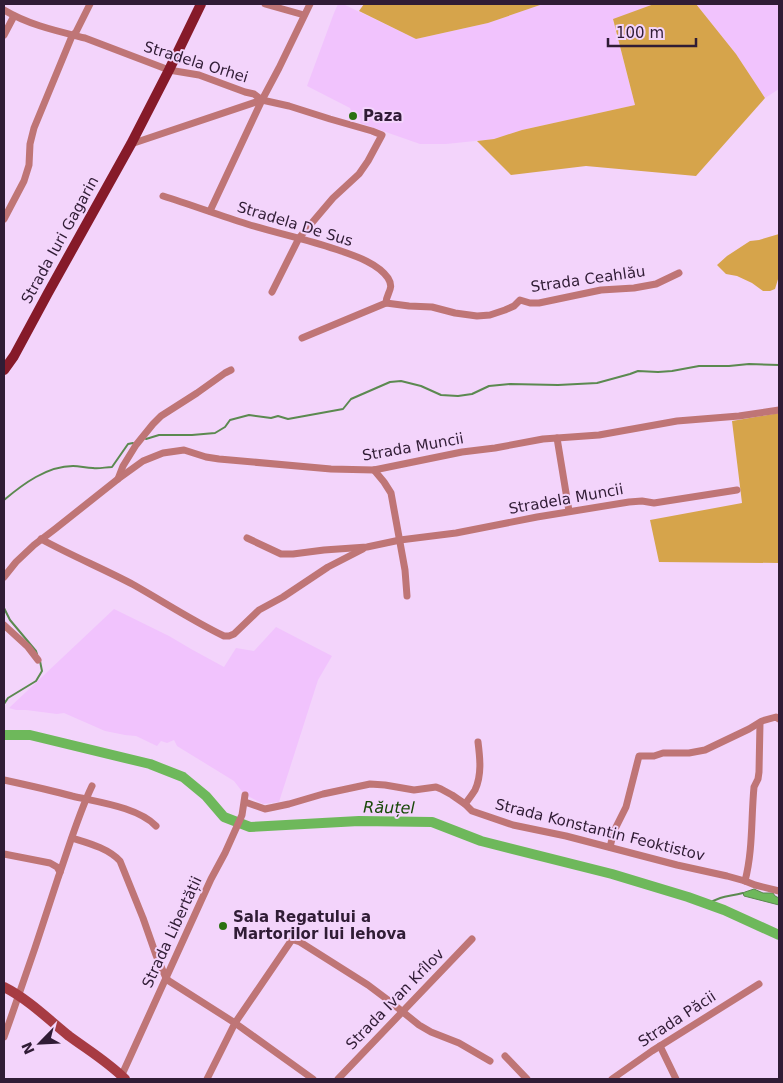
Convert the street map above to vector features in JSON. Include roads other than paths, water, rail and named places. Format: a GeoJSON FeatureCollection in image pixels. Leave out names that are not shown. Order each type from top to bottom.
{"type":"FeatureCollection","features":[{"type":"Feature","properties":{"kind":"main road","name":"Strada Iuri Gagarin"},"geometry":{"type":"LineString","coordinates":[[4,378],[48,293],[131,144],[201,4]]}},
{"type":"Feature","properties":{"kind":"main road"},"geometry":{"type":"LineString","coordinates":[[4,370],[14,356]]}},
{"type":"Feature","properties":{"kind":"main road"},"geometry":{"type":"LineString","coordinates":[[4,987],[17,994],[100,1058],[122,1078]]}},
{"type":"Feature","properties":{"kind":"street"},"geometry":{"type":"LineString","coordinates":[[4,219],[24,181],[34,128],[72,36],[76,32],[90,4]]}},
{"type":"Feature","properties":{"kind":"street"},"geometry":{"type":"LineString","coordinates":[[265,4],[304,15]]}},
{"type":"Feature","properties":{"kind":"street"},"geometry":{"type":"LineString","coordinates":[[210,212],[262,100],[310,4]]}},
{"type":"Feature","properties":{"kind":"street","name":"Stradela Orhei"},"geometry":{"type":"LineString","coordinates":[[4,10],[14,16],[51,30],[85,38],[169,70],[207,77],[254,94],[262,100],[372,130],[382,135],[364,168],[333,198],[300,238]]}},
{"type":"Feature","properties":{"kind":"street"},"geometry":{"type":"LineString","coordinates":[[4,35],[14,16]]}},
{"type":"Feature","properties":{"kind":"street"},"geometry":{"type":"LineString","coordinates":[[131,144],[262,100]]}},
{"type":"Feature","properties":{"kind":"street","name":"Stradela De Sus"},"geometry":{"type":"LineString","coordinates":[[163,196],[246,224],[300,238],[349,254],[374,266],[386,275],[391,285],[386,303]]}},
{"type":"Feature","properties":{"kind":"street"},"geometry":{"type":"LineString","coordinates":[[272,292],[300,238]]}},
{"type":"Feature","properties":{"kind":"street","name":"Strada Ceahlău"},"geometry":{"type":"LineString","coordinates":[[302,338],[386,303],[432,307],[469,316],[482,316],[505,310],[514,306],[520,300],[539,303],[601,290],[634,288],[656,284],[679,273]]}},
{"type":"Feature","properties":{"kind":"street"},"geometry":{"type":"LineString","coordinates":[[118,479],[119,473],[136,445],[153,424],[173,408],[231,370]]}},
{"type":"Feature","properties":{"kind":"street","name":"Strada Muncii"},"geometry":{"type":"LineString","coordinates":[[4,577],[26,551],[118,479],[150,458],[173,450],[184,450],[206,457],[240,462],[331,469],[374,470],[462,452],[543,439],[599,435],[678,421],[739,416],[779,410]]}},
{"type":"Feature","properties":{"kind":"street"},"geometry":{"type":"LineString","coordinates":[[557,438],[569,511]]}},
{"type":"Feature","properties":{"kind":"street"},"geometry":{"type":"LineString","coordinates":[[374,470],[391,493],[405,570],[407,596]]}},
{"type":"Feature","properties":{"kind":"street","name":"Stradela Muncii"},"geometry":{"type":"LineString","coordinates":[[247,538],[286,555],[367,547],[400,540],[456,533],[569,511],[629,502],[662,502],[736,490]]}},
{"type":"Feature","properties":{"kind":"street"},"geometry":{"type":"LineString","coordinates":[[42,540],[133,584],[224,636],[237,632],[259,610],[328,567],[367,547]]}},
{"type":"Feature","properties":{"kind":"street"},"geometry":{"type":"LineString","coordinates":[[4,625],[28,647],[38,660]]}},
{"type":"Feature","properties":{"kind":"street"},"geometry":{"type":"LineString","coordinates":[[610,847],[614,831],[626,807],[639,756],[654,756],[663,753],[689,753],[705,750],[766,719],[776,717],[779,719]]}},
{"type":"Feature","properties":{"kind":"street"},"geometry":{"type":"LineString","coordinates":[[745,881],[752,841],[754,787],[760,772],[760,723]]}},
{"type":"Feature","properties":{"kind":"street"},"geometry":{"type":"LineString","coordinates":[[466,804],[474,792],[479,778],[480,756],[478,742]]}},
{"type":"Feature","properties":{"kind":"street"},"geometry":{"type":"LineString","coordinates":[[4,780],[86,799],[138,814],[156,826]]}},
{"type":"Feature","properties":{"kind":"street","name":"Strada Konstantin Feoktistov"},"geometry":{"type":"LineString","coordinates":[[245,799],[265,809],[361,785],[376,784],[414,790],[436,787],[466,804],[472,811],[513,825],[566,836],[779,891]]}},
{"type":"Feature","properties":{"kind":"street"},"geometry":{"type":"LineString","coordinates":[[4,1037],[17,994],[92,786]]}},
{"type":"Feature","properties":{"kind":"street","name":"Strada Libertății"},"geometry":{"type":"LineString","coordinates":[[122,1078],[211,879],[225,853],[242,814],[245,799]]}},
{"type":"Feature","properties":{"kind":"street"},"geometry":{"type":"LineString","coordinates":[[72,838],[105,850],[120,861],[166,978],[235,1023],[313,1079]]}},
{"type":"Feature","properties":{"kind":"street"},"geometry":{"type":"LineString","coordinates":[[4,854],[50,863],[57,867],[60,872]]}},
{"type":"Feature","properties":{"kind":"street"},"geometry":{"type":"LineString","coordinates":[[50,863],[66,856]]}},
{"type":"Feature","properties":{"kind":"street","name":"Strada Ivan Krîlov"},"geometry":{"type":"LineString","coordinates":[[338,1079],[472,939]]}},
{"type":"Feature","properties":{"kind":"street"},"geometry":{"type":"LineString","coordinates":[[207,1079],[235,1023],[276,961],[291,941],[294,940],[368,985],[419,1025],[459,1043],[490,1061]]}},
{"type":"Feature","properties":{"kind":"street","name":"Strada Păcii"},"geometry":{"type":"LineString","coordinates":[[612,1079],[660,1046],[759,984]]}},
{"type":"Feature","properties":{"kind":"street"},"geometry":{"type":"LineString","coordinates":[[660,1046],[676,1079]]}},
{"type":"Feature","properties":{"kind":"street"},"geometry":{"type":"LineString","coordinates":[[505,1056],[527,1079]]}},
{"type":"Feature","properties":{"kind":"waterway"},"geometry":{"type":"LineString","coordinates":[[146,439],[159,435],[215,433],[225,427],[230,420],[249,415],[271,418],[278,416],[288,419],[343,409],[351,399],[390,382],[401,381],[421,386],[441,395],[458,396],[472,394],[489,386],[510,384],[558,385],[597,383],[638,371],[672,371],[699,366],[779,365]]}},
{"type":"Feature","properties":{"kind":"waterway"},"geometry":{"type":"LineString","coordinates":[[4,500],[27,482],[54,469],[73,466],[112,467],[128,444],[133,443]]}},
{"type":"Feature","properties":{"kind":"waterway"},"geometry":{"type":"LineString","coordinates":[[4,608],[10,620],[37,654]]}},
{"type":"Feature","properties":{"kind":"waterway"},"geometry":{"type":"LineString","coordinates":[[4,704],[8,698],[36,681],[42,671],[40,661]]}},
{"type":"Feature","properties":{"kind":"waterway","name":"Răuțel"},"geometry":{"type":"LineString","coordinates":[[4,735],[30,735],[150,764],[183,777],[206,796],[224,817],[250,827],[359,821],[432,822],[481,841],[612,874],[688,897],[724,910],[779,935]]}},
{"type":"Feature","properties":{"kind":"waterway"},"geometry":{"type":"LineString","coordinates":[[708,904],[721,898],[743,893]]}},
{"type":"Feature","properties":{"kind":"place","name":"Paza"},"geometry":{"type":"Point","coordinates":[353,116]}},
{"type":"Feature","properties":{"kind":"place","name":"Sala Regatului a Martorilor lui Iehova"},"geometry":{"type":"Point","coordinates":[223,926]}}]}
